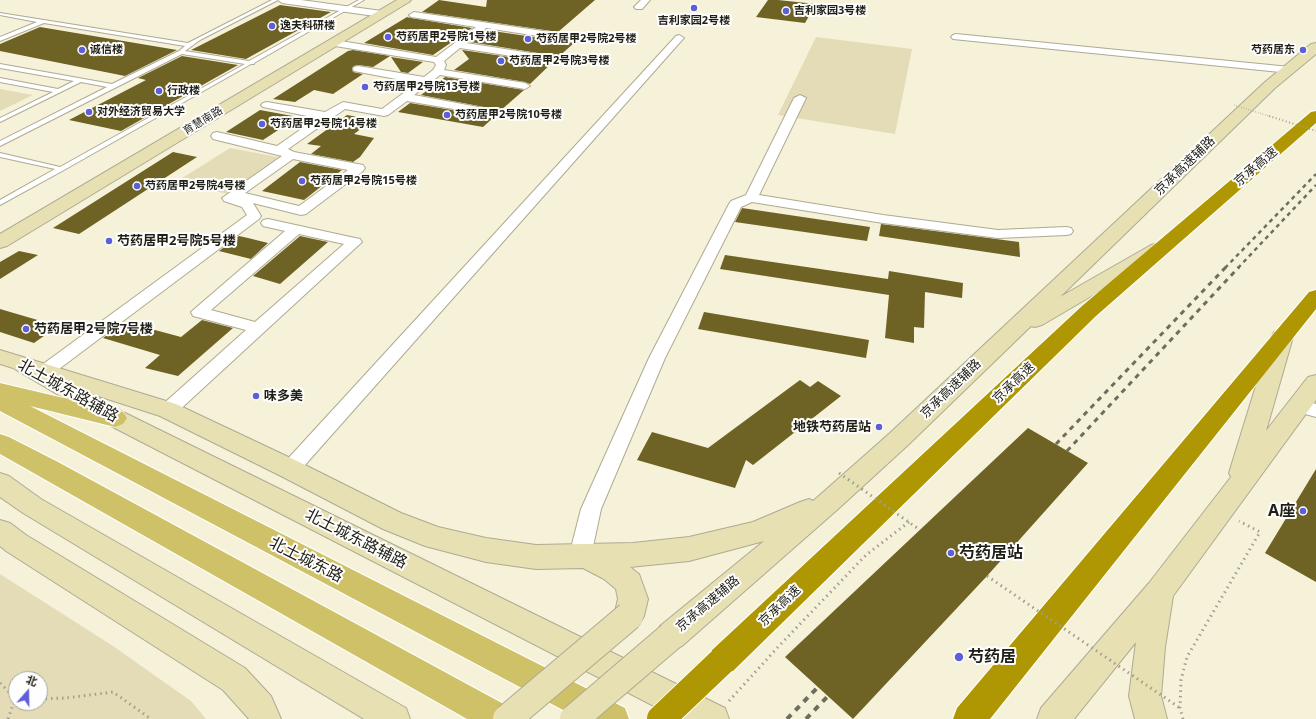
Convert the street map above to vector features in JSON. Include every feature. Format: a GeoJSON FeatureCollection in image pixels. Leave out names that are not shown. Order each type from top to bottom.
{"type":"FeatureCollection","features":[{"type":"Feature","properties":{"kind":"highway","name":"京承高速"},"geometry":{"type":"LineString","coordinates":[[660,719],[1089,311],[1316,115]]}},
{"type":"Feature","properties":{"kind":"highway"},"geometry":{"type":"LineString","coordinates":[[969,719],[1316,296]]}},
{"type":"Feature","properties":{"kind":"main road"},"geometry":{"type":"LineString","coordinates":[[0,391],[116,418]]}},
{"type":"Feature","properties":{"kind":"main road","name":"北土城东路"},"geometry":{"type":"LineString","coordinates":[[0,401],[613,719]]}},
{"type":"Feature","properties":{"kind":"main road"},"geometry":{"type":"LineString","coordinates":[[0,443],[56,472],[499,719]]}},
{"type":"Feature","properties":{"kind":"street"},"geometry":{"type":"LineString","coordinates":[[282,0],[382,14]]}},
{"type":"Feature","properties":{"kind":"street","name":"育慧南路"},"geometry":{"type":"LineString","coordinates":[[0,242],[335,43],[404,0]]}},
{"type":"Feature","properties":{"kind":"street"},"geometry":{"type":"LineString","coordinates":[[639,7],[646,0]]}},
{"type":"Feature","properties":{"kind":"street"},"geometry":{"type":"LineString","coordinates":[[414,15],[577,39]]}},
{"type":"Feature","properties":{"kind":"street"},"geometry":{"type":"LineString","coordinates":[[22,364],[254,216],[247,204],[229,198],[327,116],[343,106],[384,113],[427,80],[458,45],[484,25]]}},
{"type":"Feature","properties":{"kind":"street"},"geometry":{"type":"LineString","coordinates":[[956,37],[1290,70]]}},
{"type":"Feature","properties":{"kind":"street"},"geometry":{"type":"LineString","coordinates":[[290,469],[679,38]]}},
{"type":"Feature","properties":{"kind":"street"},"geometry":{"type":"LineString","coordinates":[[335,43],[525,86]]}},
{"type":"Feature","properties":{"kind":"street"},"geometry":{"type":"LineString","coordinates":[[458,45],[550,59]]}},
{"type":"Feature","properties":{"kind":"street","name":"京承高速辅路"},"geometry":{"type":"LineString","coordinates":[[574,719],[829,502],[899,439],[1264,90],[1316,47]]}},
{"type":"Feature","properties":{"kind":"street"},"geometry":{"type":"LineString","coordinates":[[358,69],[427,80]]}},
{"type":"Feature","properties":{"kind":"street"},"geometry":{"type":"LineString","coordinates":[[406,97],[494,113]]}},
{"type":"Feature","properties":{"kind":"street"},"geometry":{"type":"LineString","coordinates":[[751,198],[800,98]]}},
{"type":"Feature","properties":{"kind":"street"},"geometry":{"type":"LineString","coordinates":[[267,105],[327,116]]}},
{"type":"Feature","properties":{"kind":"street"},"geometry":{"type":"LineString","coordinates":[[217,136],[359,168],[301,211],[234,195]]}},
{"type":"Feature","properties":{"kind":"street"},"geometry":{"type":"LineString","coordinates":[[583,556],[591,509],[657,358],[736,204],[751,198],[883,219],[998,234],[1066,231]]}},
{"type":"Feature","properties":{"kind":"street"},"geometry":{"type":"LineString","coordinates":[[168,410],[355,242],[268,223]]}},
{"type":"Feature","properties":{"kind":"street"},"geometry":{"type":"LineString","coordinates":[[258,328],[199,312],[296,229]]}},
{"type":"Feature","properties":{"kind":"street"},"geometry":{"type":"LineString","coordinates":[[1004,338],[1167,244]]}},
{"type":"Feature","properties":{"kind":"street"},"geometry":{"type":"LineString","coordinates":[[1238,486],[1282,337]]}},
{"type":"Feature","properties":{"kind":"street"},"geometry":{"type":"LineString","coordinates":[[22,364],[168,410],[290,469],[392,522],[435,538],[486,550],[536,557],[633,555],[689,549],[757,532],[829,502]]}},
{"type":"Feature","properties":{"kind":"street","name":"北土城东路辅路"},"geometry":{"type":"LineString","coordinates":[[22,364],[116,418],[713,719]]}},
{"type":"Feature","properties":{"kind":"street"},"geometry":{"type":"LineString","coordinates":[[1053,719],[1159,592],[1238,486],[1308,409],[1316,383]]}},
{"type":"Feature","properties":{"kind":"street"},"geometry":{"type":"LineString","coordinates":[[0,483],[32,506],[394,719]]}},
{"type":"Feature","properties":{"kind":"street"},"geometry":{"type":"LineString","coordinates":[[0,502],[32,506]]}},
{"type":"Feature","properties":{"kind":"street"},"geometry":{"type":"LineString","coordinates":[[0,531],[16,543],[234,679],[260,707],[265,719]]}},
{"type":"Feature","properties":{"kind":"street"},"geometry":{"type":"LineString","coordinates":[[507,719],[629,616],[633,599],[629,583],[614,570],[583,556]]}},
{"type":"Feature","properties":{"kind":"street"},"geometry":{"type":"LineString","coordinates":[[1151,719],[1145,696],[1150,648],[1159,592]]}},
{"type":"Feature","properties":{"kind":"lane"},"geometry":{"type":"LineString","coordinates":[[0,144],[181,52],[189,44],[276,0]]}},
{"type":"Feature","properties":{"kind":"lane"},"geometry":{"type":"LineString","coordinates":[[0,203],[362,0]]}},
{"type":"Feature","properties":{"kind":"lane"},"geometry":{"type":"LineString","coordinates":[[0,14],[189,44]]}},
{"type":"Feature","properties":{"kind":"lane"},"geometry":{"type":"LineString","coordinates":[[0,39],[43,21]]}},
{"type":"Feature","properties":{"kind":"lane"},"geometry":{"type":"LineString","coordinates":[[181,52],[252,63]]}},
{"type":"Feature","properties":{"kind":"lane"},"geometry":{"type":"LineString","coordinates":[[0,66],[113,86]]}},
{"type":"Feature","properties":{"kind":"lane"},"geometry":{"type":"LineString","coordinates":[[0,80],[59,91]]}},
{"type":"Feature","properties":{"kind":"lane"},"geometry":{"type":"LineString","coordinates":[[0,120],[80,80]]}},
{"type":"Feature","properties":{"kind":"lane"},"geometry":{"type":"LineString","coordinates":[[0,155],[62,169]]}},
{"type":"Feature","properties":{"kind":"path"},"geometry":{"type":"LineString","coordinates":[[1234,105],[1316,131]]}},
{"type":"Feature","properties":{"kind":"path"},"geometry":{"type":"LineString","coordinates":[[839,473],[920,530]]}},
{"type":"Feature","properties":{"kind":"path"},"geometry":{"type":"LineString","coordinates":[[713,719],[778,647],[866,555],[909,522]]}},
{"type":"Feature","properties":{"kind":"path"},"geometry":{"type":"LineString","coordinates":[[1183,719],[1180,708],[1181,680],[1187,657],[1260,532]]}},
{"type":"Feature","properties":{"kind":"path"},"geometry":{"type":"LineString","coordinates":[[987,576],[1180,708]]}},
{"type":"Feature","properties":{"kind":"path"},"geometry":{"type":"LineString","coordinates":[[0,683],[8,692]]}},
{"type":"Feature","properties":{"kind":"path"},"geometry":{"type":"LineString","coordinates":[[48,698],[66,698],[113,692],[151,719]]}},
{"type":"Feature","properties":{"kind":"shaded area"},"geometry":{"type":"Polygon","coordinates":[[[816,37],[912,49],[895,134],[778,115],[816,37]]]}},
{"type":"Feature","properties":{"kind":"shaded area"},"geometry":{"type":"Polygon","coordinates":[[[0,89],[33,95],[0,111],[0,89]]]}},
{"type":"Feature","properties":{"kind":"shaded area"},"geometry":{"type":"Polygon","coordinates":[[[230,148],[283,158],[232,195],[176,182],[230,148]]]}},
{"type":"Feature","properties":{"kind":"shaded area"},"geometry":{"type":"Polygon","coordinates":[[[0,574],[113,646],[191,701],[206,719],[0,719],[0,574]]]}},
{"type":"Feature","properties":{"kind":"building"},"geometry":{"type":"Polygon","coordinates":[[[439,0],[486,7],[487,0],[595,0],[558,32],[422,12],[439,0]]]}},
{"type":"Feature","properties":{"kind":"building","name":"吉利家园3号楼"},"geometry":{"type":"Polygon","coordinates":[[[768,0],[816,4],[805,23],[756,17],[768,0]]]}},
{"type":"Feature","properties":{"kind":"building","name":"逸夫科研楼"},"geometry":{"type":"Polygon","coordinates":[[[280,5],[331,12],[246,59],[191,50],[280,5]]]}},
{"type":"Feature","properties":{"kind":"building","name":"芍药居甲2号院1号楼"},"geometry":{"type":"Polygon","coordinates":[[[407,17],[472,28],[433,55],[364,43],[407,17]]]}},
{"type":"Feature","properties":{"kind":"building","name":"诚信楼"},"geometry":{"type":"Polygon","coordinates":[[[40,27],[177,50],[125,76],[0,51],[0,44],[40,27]]]}},
{"type":"Feature","properties":{"kind":"building"},"geometry":{"type":"Polygon","coordinates":[[[486,30],[574,43],[556,59],[550,55],[470,42],[486,30]]]}},
{"type":"Feature","properties":{"kind":"building"},"geometry":{"type":"Polygon","coordinates":[[[353,50],[390,56],[373,67],[358,65],[354,66],[352,68],[353,72],[363,74],[333,94],[314,90],[295,102],[273,99],[348,51],[353,50]]]}},
{"type":"Feature","properties":{"kind":"building"},"geometry":{"type":"Polygon","coordinates":[[[462,50],[550,63],[554,61],[530,84],[454,70],[469,59],[462,50]]]}},
{"type":"Feature","properties":{"kind":"building","name":"行政楼"},"geometry":{"type":"Polygon","coordinates":[[[182,56],[238,65],[121,131],[69,120],[146,80],[138,78],[182,56]]]}},
{"type":"Feature","properties":{"kind":"building"},"geometry":{"type":"Polygon","coordinates":[[[391,57],[423,62],[408,73],[401,72],[391,57]]]}},
{"type":"Feature","properties":{"kind":"building"},"geometry":{"type":"Polygon","coordinates":[[[445,77],[524,90],[500,111],[421,95],[445,77]]]}},
{"type":"Feature","properties":{"kind":"building","name":"芍药居甲2号院10号楼"},"geometry":{"type":"Polygon","coordinates":[[[410,103],[494,117],[483,127],[398,112],[410,103]]]}},
{"type":"Feature","properties":{"kind":"building","name":"芍药居甲2号院14号楼"},"geometry":{"type":"Polygon","coordinates":[[[260,110],[298,117],[263,140],[226,132],[260,110]]]}},
{"type":"Feature","properties":{"kind":"building"},"geometry":{"type":"Polygon","coordinates":[[[347,115],[373,120],[354,134],[374,138],[360,157],[353,162],[311,154],[321,146],[307,144],[347,115]]]}},
{"type":"Feature","properties":{"kind":"building","name":"芍药居甲2号院4号楼"},"geometry":{"type":"Polygon","coordinates":[[[173,152],[197,157],[79,234],[53,228],[173,152]]]}},
{"type":"Feature","properties":{"kind":"building","name":"芍药居甲2号院15号楼"},"geometry":{"type":"Polygon","coordinates":[[[300,162],[342,170],[304,200],[262,191],[300,162]]]}},
{"type":"Feature","properties":{"kind":"building"},"geometry":{"type":"Polygon","coordinates":[[[742,208],[870,227],[867,241],[735,222],[742,208]]]}},
{"type":"Feature","properties":{"kind":"building"},"geometry":{"type":"Polygon","coordinates":[[[881,224],[1019,242],[1020,257],[879,236],[881,224]]]}},
{"type":"Feature","properties":{"kind":"building"},"geometry":{"type":"Polygon","coordinates":[[[239,236],[268,243],[251,259],[219,251],[239,236]]]}},
{"type":"Feature","properties":{"kind":"building"},"geometry":{"type":"Polygon","coordinates":[[[300,236],[328,242],[280,284],[253,276],[300,236]]]}},
{"type":"Feature","properties":{"kind":"building"},"geometry":{"type":"Polygon","coordinates":[[[19,251],[38,255],[0,279],[0,262],[19,251]]]}},
{"type":"Feature","properties":{"kind":"building"},"geometry":{"type":"Polygon","coordinates":[[[725,255],[888,279],[889,271],[963,283],[962,298],[925,292],[924,328],[914,327],[914,343],[885,338],[889,295],[720,269],[725,255]]]}},
{"type":"Feature","properties":{"kind":"building","name":"芍药居甲2号院7号楼"},"geometry":{"type":"Polygon","coordinates":[[[0,309],[58,326],[34,343],[0,332],[0,309]]]}},
{"type":"Feature","properties":{"kind":"building"},"geometry":{"type":"Polygon","coordinates":[[[704,312],[869,340],[866,358],[698,329],[704,312]]]}},
{"type":"Feature","properties":{"kind":"building"},"geometry":{"type":"Polygon","coordinates":[[[202,320],[233,328],[178,376],[145,368],[160,355],[103,338],[125,322],[181,337],[202,320]]]}},
{"type":"Feature","properties":{"kind":"building"},"geometry":{"type":"Polygon","coordinates":[[[800,380],[810,387],[818,381],[841,396],[753,465],[746,460],[735,488],[637,460],[652,432],[708,448],[800,380]]]}},
{"type":"Feature","properties":{"kind":"building","name":"芍药居站"},"geometry":{"type":"Polygon","coordinates":[[[1028,428],[1088,463],[987,576],[853,719],[785,657],[1028,428]]]}},
{"type":"Feature","properties":{"kind":"building","name":"A座"},"geometry":{"type":"Polygon","coordinates":[[[1316,469],[1316,582],[1265,553],[1316,469]]]}},
{"type":"Feature","properties":{"kind":"railway"},"geometry":{"type":"LineString","coordinates":[[1225,268],[1316,174]]}},
{"type":"Feature","properties":{"kind":"railway"},"geometry":{"type":"LineString","coordinates":[[1238,268],[1316,185]]}},
{"type":"Feature","properties":{"kind":"railway"},"geometry":{"type":"LineString","coordinates":[[1056,444],[1226,267]]}},
{"type":"Feature","properties":{"kind":"railway"},"geometry":{"type":"LineString","coordinates":[[1067,451],[1239,267]]}},
{"type":"Feature","properties":{"kind":"railway"},"geometry":{"type":"LineString","coordinates":[[787,719],[818,687]]}},
{"type":"Feature","properties":{"kind":"railway"},"geometry":{"type":"LineString","coordinates":[[806,719],[828,696]]}},
{"type":"Feature","properties":{"kind":"place","name":"吉利家园2号楼"},"geometry":{"type":"Point","coordinates":[694,8]}},
{"type":"Feature","properties":{"kind":"place","name":"吉利家园3号楼"},"geometry":{"type":"Point","coordinates":[786,11]}},
{"type":"Feature","properties":{"kind":"place","name":"逸夫科研楼"},"geometry":{"type":"Point","coordinates":[272,26]}},
{"type":"Feature","properties":{"kind":"place","name":"芍药居甲2号院1号楼"},"geometry":{"type":"Point","coordinates":[388,37]}},
{"type":"Feature","properties":{"kind":"place","name":"芍药居甲2号院2号楼"},"geometry":{"type":"Point","coordinates":[528,39]}},
{"type":"Feature","properties":{"kind":"place","name":"诚信楼"},"geometry":{"type":"Point","coordinates":[82,50]}},
{"type":"Feature","properties":{"kind":"place","name":"芍药居东"},"geometry":{"type":"Point","coordinates":[1303,50]}},
{"type":"Feature","properties":{"kind":"place","name":"芍药居甲2号院3号楼"},"geometry":{"type":"Point","coordinates":[501,61]}},
{"type":"Feature","properties":{"kind":"place","name":"芍药居甲2号院13号楼"},"geometry":{"type":"Point","coordinates":[365,87]}},
{"type":"Feature","properties":{"kind":"place","name":"行政楼"},"geometry":{"type":"Point","coordinates":[159,91]}},
{"type":"Feature","properties":{"kind":"place","name":"对外经济贸易大学"},"geometry":{"type":"Point","coordinates":[89,112]}},
{"type":"Feature","properties":{"kind":"place","name":"芍药居甲2号院10号楼"},"geometry":{"type":"Point","coordinates":[447,115]}},
{"type":"Feature","properties":{"kind":"place","name":"芍药居甲2号院14号楼"},"geometry":{"type":"Point","coordinates":[262,124]}},
{"type":"Feature","properties":{"kind":"place","name":"芍药居甲2号院15号楼"},"geometry":{"type":"Point","coordinates":[302,181]}},
{"type":"Feature","properties":{"kind":"place","name":"芍药居甲2号院4号楼"},"geometry":{"type":"Point","coordinates":[137,186]}},
{"type":"Feature","properties":{"kind":"place","name":"芍药居甲2号院5号楼"},"geometry":{"type":"Point","coordinates":[109,241]}},
{"type":"Feature","properties":{"kind":"place","name":"芍药居甲2号院7号楼"},"geometry":{"type":"Point","coordinates":[26,329]}},
{"type":"Feature","properties":{"kind":"place","name":"味多美"},"geometry":{"type":"Point","coordinates":[256,396]}},
{"type":"Feature","properties":{"kind":"place","name":"地铁芍药居站"},"geometry":{"type":"Point","coordinates":[879,427]}},
{"type":"Feature","properties":{"kind":"place","name":"A座"},"geometry":{"type":"Point","coordinates":[1303,511]}},
{"type":"Feature","properties":{"kind":"place","name":"芍药居站"},"geometry":{"type":"Point","coordinates":[951,553]}},
{"type":"Feature","properties":{"kind":"place","name":"芍药居"},"geometry":{"type":"Point","coordinates":[959,657]}}]}
